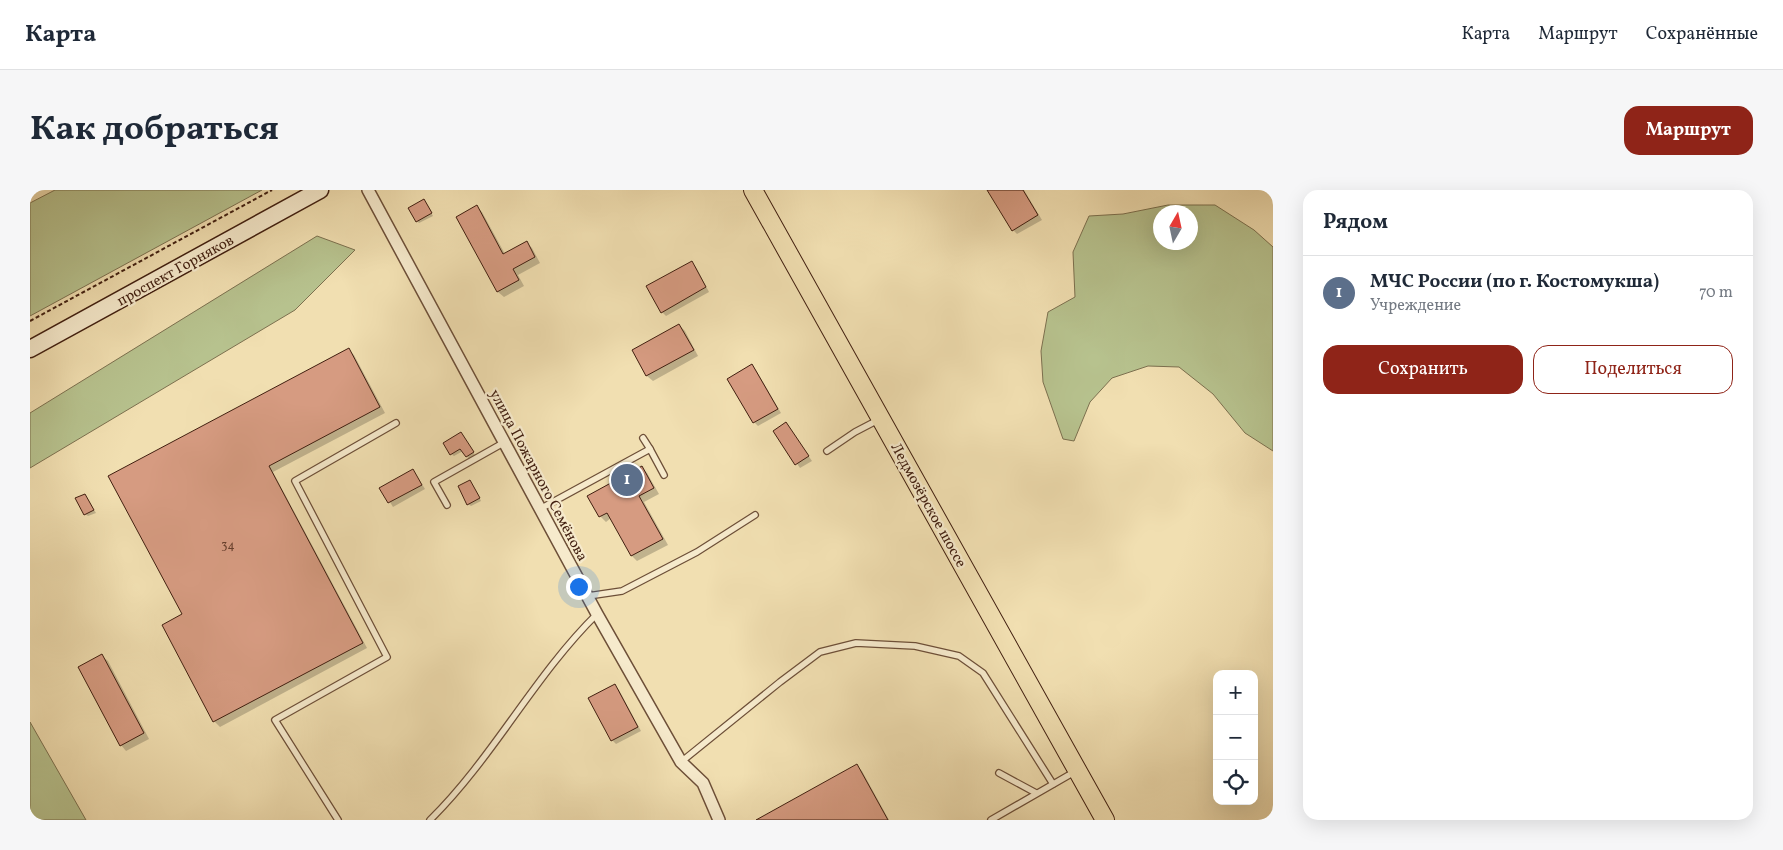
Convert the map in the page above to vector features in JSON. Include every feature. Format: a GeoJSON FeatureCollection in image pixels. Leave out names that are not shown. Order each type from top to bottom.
{"type":"FeatureCollection","features":[{"type":"Feature","properties":{"kind":"main road","name":"проспект Горняков"},"geometry":{"type":"LineString","coordinates":[[30,349],[320,190]]}},
{"type":"Feature","properties":{"kind":"main road","name":"Ледмозёрское шоссе"},"geometry":{"type":"LineString","coordinates":[[754,190],[1104,820]]}},
{"type":"Feature","properties":{"kind":"street","name":"улица Пожарного Семёнова"},"geometry":{"type":"LineString","coordinates":[[368,190],[596,614],[681,762],[704,783],[719,820]]}},
{"type":"Feature","properties":{"kind":"lane"},"geometry":{"type":"LineString","coordinates":[[827,451],[880,418]]}},
{"type":"Feature","properties":{"kind":"lane"},"geometry":{"type":"LineString","coordinates":[[338,820],[275,720],[387,657],[295,481],[396,423]]}},
{"type":"Feature","properties":{"kind":"lane"},"geometry":{"type":"LineString","coordinates":[[644,438],[664,475]]}},
{"type":"Feature","properties":{"kind":"lane"},"geometry":{"type":"LineString","coordinates":[[447,505],[434,482],[505,442]]}},
{"type":"Feature","properties":{"kind":"lane"},"geometry":{"type":"LineString","coordinates":[[540,509],[650,450]]}},
{"type":"Feature","properties":{"kind":"lane"},"geometry":{"type":"LineString","coordinates":[[587,596],[622,590],[697,552],[756,516]]}},
{"type":"Feature","properties":{"kind":"lane"},"geometry":{"type":"LineString","coordinates":[[430,820],[445,806],[577,634],[596,614]]}},
{"type":"Feature","properties":{"kind":"lane"},"geometry":{"type":"LineString","coordinates":[[681,762],[820,652],[856,643],[915,646],[959,656],[983,673],[1053,784]]}},
{"type":"Feature","properties":{"kind":"lane"},"geometry":{"type":"LineString","coordinates":[[991,820],[1077,770]]}},
{"type":"Feature","properties":{"kind":"lane"},"geometry":{"type":"LineString","coordinates":[[999,773],[1036,793]]}},
{"type":"Feature","properties":{"kind":"path"},"geometry":{"type":"LineString","coordinates":[[30,321],[272,190]]}},
{"type":"Feature","properties":{"kind":"green space"},"geometry":{"type":"Polygon","coordinates":[[[55,190],[262,190],[30,316],[30,203],[55,190]]]}},
{"type":"Feature","properties":{"kind":"green space"},"geometry":{"type":"Polygon","coordinates":[[[1198,205],[1215,205],[1254,230],[1273,247],[1273,451],[1245,433],[1213,394],[1179,367],[1148,366],[1112,378],[1090,402],[1074,441],[1063,439],[1043,382],[1041,351],[1048,312],[1075,297],[1073,252],[1089,216],[1123,214],[1153,208],[1153,250],[1198,250],[1198,205]]]}},
{"type":"Feature","properties":{"kind":"green space"},"geometry":{"type":"Polygon","coordinates":[[[317,236],[355,250],[295,310],[30,468],[30,413],[317,236]]]}},
{"type":"Feature","properties":{"kind":"green space"},"geometry":{"type":"Polygon","coordinates":[[[30,722],[86,820],[30,820],[30,722]]]}},
{"type":"Feature","properties":{"kind":"building"},"geometry":{"type":"Polygon","coordinates":[[[987,190],[1023,190],[1038,215],[1012,231],[987,190]]]}},
{"type":"Feature","properties":{"kind":"building"},"geometry":{"type":"Polygon","coordinates":[[[424,199],[432,213],[416,222],[408,208],[424,199]]]}},
{"type":"Feature","properties":{"kind":"building"},"geometry":{"type":"Polygon","coordinates":[[[477,205],[503,254],[527,241],[535,257],[513,269],[519,280],[497,292],[456,217],[477,205]]]}},
{"type":"Feature","properties":{"kind":"building"},"geometry":{"type":"Polygon","coordinates":[[[692,261],[706,287],[661,313],[646,286],[692,261]]]}},
{"type":"Feature","properties":{"kind":"building"},"geometry":{"type":"Polygon","coordinates":[[[679,324],[694,350],[646,376],[632,350],[679,324]]]}},
{"type":"Feature","properties":{"kind":"building"},"geometry":{"type":"Polygon","coordinates":[[[349,348],[380,407],[269,466],[363,643],[213,722],[162,625],[182,614],[108,476],[349,348]]]}},
{"type":"Feature","properties":{"kind":"building"},"geometry":{"type":"Polygon","coordinates":[[[752,364],[778,409],[753,423],[727,379],[752,364]]]}},
{"type":"Feature","properties":{"kind":"building"},"geometry":{"type":"Polygon","coordinates":[[[786,422],[809,456],[795,465],[773,431],[786,422]]]}},
{"type":"Feature","properties":{"kind":"building"},"geometry":{"type":"Polygon","coordinates":[[[461,432],[474,452],[466,457],[460,449],[450,455],[443,443],[461,432]]]}},
{"type":"Feature","properties":{"kind":"building"},"geometry":{"type":"Polygon","coordinates":[[[642,466],[654,488],[639,496],[663,539],[631,556],[607,513],[599,517],[587,496],[642,466]]]}},
{"type":"Feature","properties":{"kind":"building"},"geometry":{"type":"Polygon","coordinates":[[[413,469],[422,485],[388,503],[379,488],[413,469]]]}},
{"type":"Feature","properties":{"kind":"building"},"geometry":{"type":"Polygon","coordinates":[[[470,480],[480,498],[467,505],[458,486],[470,480]]]}},
{"type":"Feature","properties":{"kind":"building"},"geometry":{"type":"Polygon","coordinates":[[[85,494],[94,510],[84,515],[75,498],[85,494]]]}},
{"type":"Feature","properties":{"kind":"building"},"geometry":{"type":"Polygon","coordinates":[[[102,654],[144,733],[120,746],[78,667],[102,654]]]}},
{"type":"Feature","properties":{"kind":"building"},"geometry":{"type":"Polygon","coordinates":[[[615,684],[638,727],[611,741],[588,698],[615,684]]]}},
{"type":"Feature","properties":{"kind":"building"},"geometry":{"type":"Polygon","coordinates":[[[857,764],[888,820],[756,820],[857,764]]]}},
{"type":"Feature","properties":{"kind":"place","name":"МЧС России (по г. Костомукша)"},"geometry":{"type":"Point","coordinates":[627,480]}}]}
